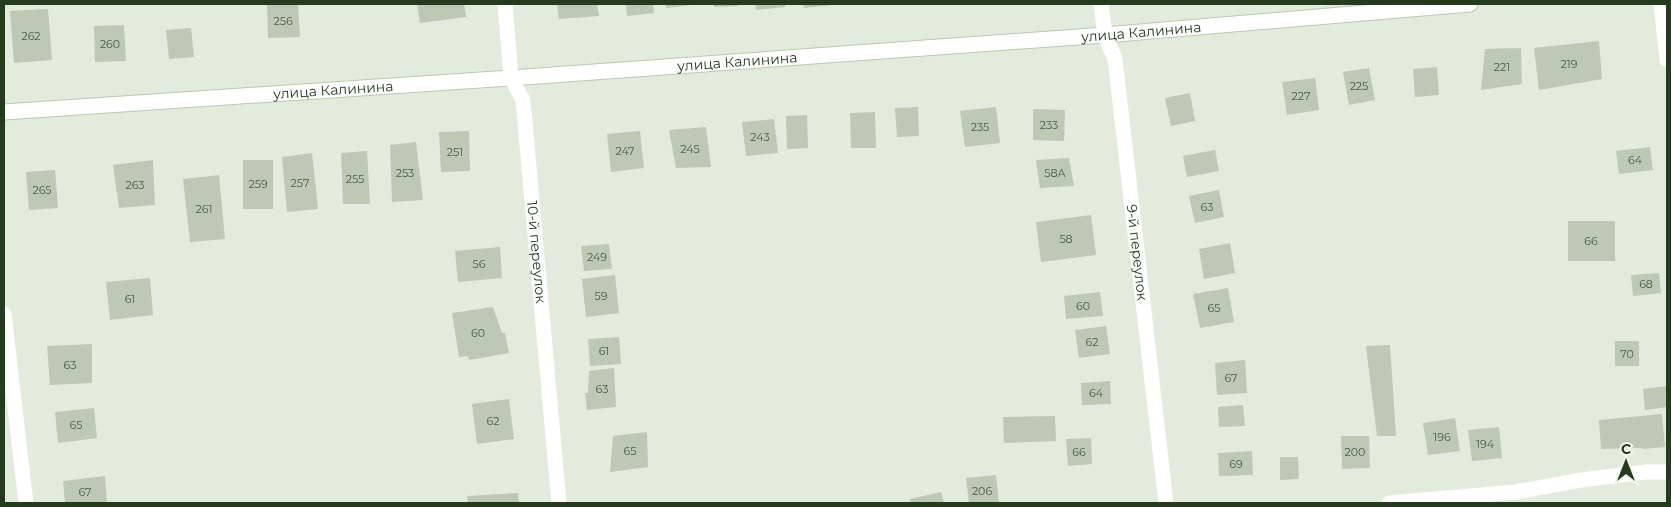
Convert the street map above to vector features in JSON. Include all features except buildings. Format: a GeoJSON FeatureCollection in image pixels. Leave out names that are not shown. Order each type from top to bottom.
{"type":"FeatureCollection","features":[{"type":"Feature","properties":{"kind":"street","name":"10-й переулок"},"geometry":{"type":"LineString","coordinates":[[505,4],[511,78],[523,100],[559,503]]}},
{"type":"Feature","properties":{"kind":"street","name":"9-й переулок"},"geometry":{"type":"LineString","coordinates":[[1101,4],[1105,35],[1115,59],[1166,503]]}},
{"type":"Feature","properties":{"kind":"street","name":"улица Калинина"},"geometry":{"type":"LineString","coordinates":[[4,112],[1105,35],[1470,4]]}},
{"type":"Feature","properties":{"kind":"street"},"geometry":{"type":"LineString","coordinates":[[1660,4],[1667,60]]}},
{"type":"Feature","properties":{"kind":"street"},"geometry":{"type":"LineString","coordinates":[[4,314],[26,503]]}},
{"type":"Feature","properties":{"kind":"street"},"geometry":{"type":"LineString","coordinates":[[1389,503],[1516,492],[1590,479],[1646,472],[1667,472]]}}]}
